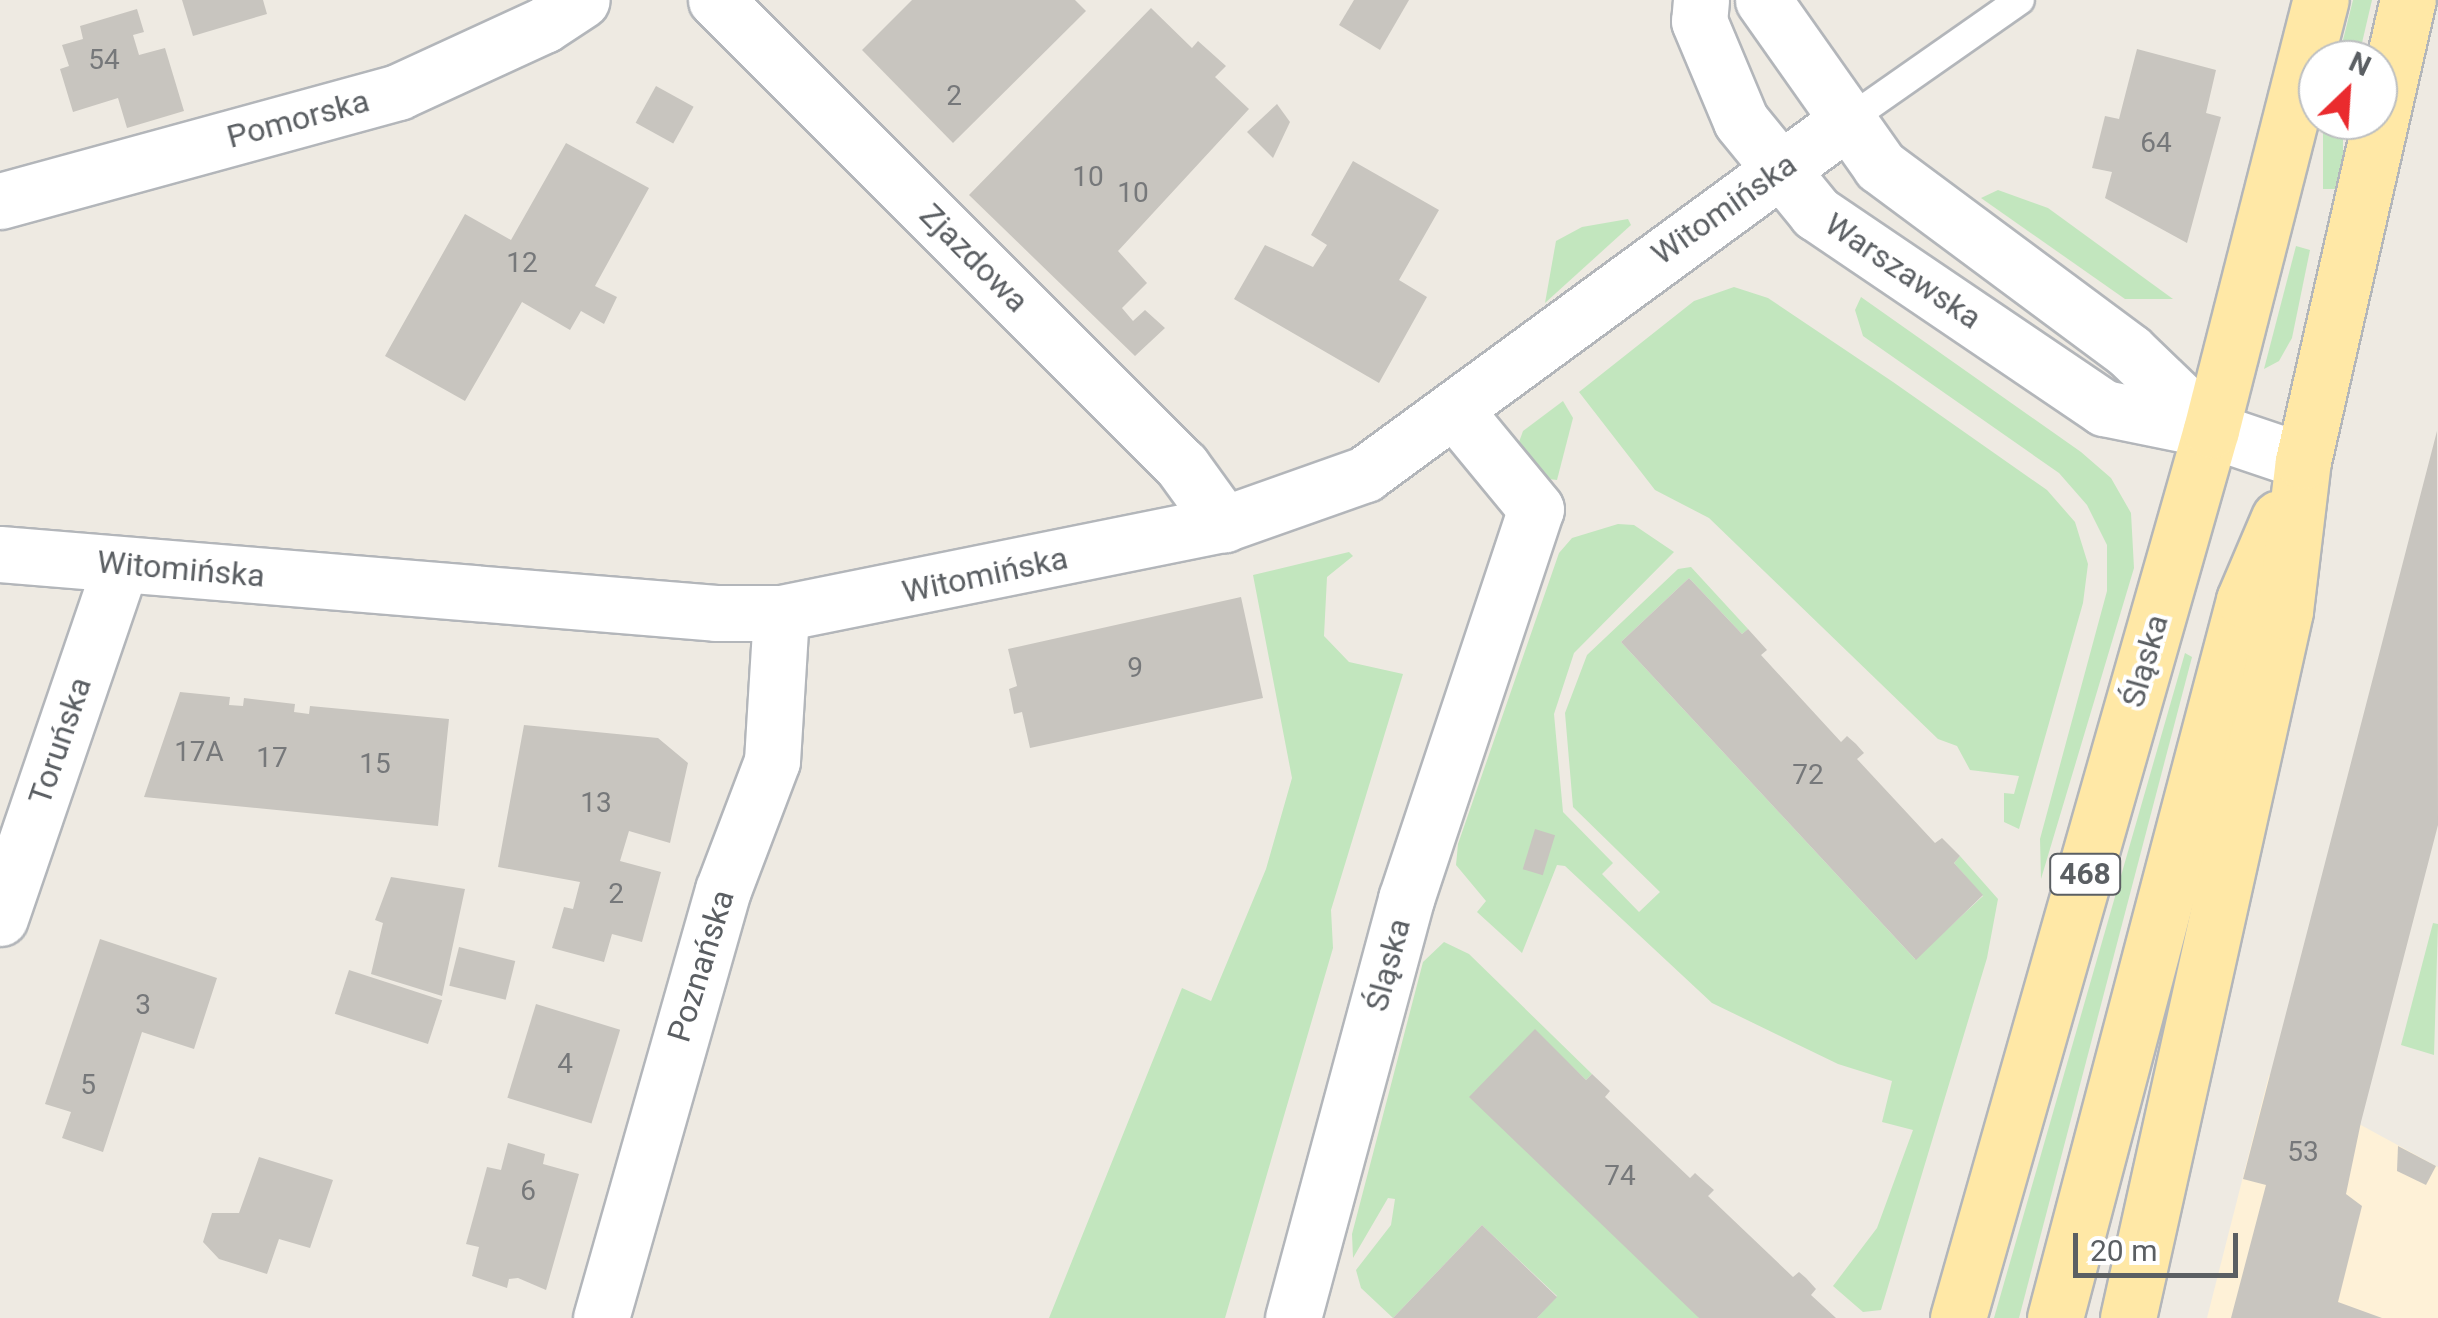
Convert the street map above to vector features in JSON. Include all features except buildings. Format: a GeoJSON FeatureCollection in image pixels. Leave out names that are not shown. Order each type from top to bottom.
{"type":"FeatureCollection","features":[{"type":"Feature","properties":{"kind":"main road","name":"Śląska"},"geometry":{"type":"LineString","coordinates":[[1958,1318],[2211,430],[2321,0]]}},
{"type":"Feature","properties":{"kind":"main road","name":"468"},"geometry":{"type":"LineString","coordinates":[[2055,1318],[2244,600],[2304,461],[2408,0]]}},
{"type":"Feature","properties":{"kind":"main road"},"geometry":{"type":"LineString","coordinates":[[2128,1318],[2285,611],[2304,461]]}},
{"type":"Feature","properties":{"kind":"street","name":"Pomorska"},"geometry":{"type":"LineString","coordinates":[[0,201],[398,92],[544,25],[582,0]]}},
{"type":"Feature","properties":{"kind":"street","name":"Zjazdowa"},"geometry":{"type":"LineString","coordinates":[[716,0],[1182,466],[1224,524]]}},
{"type":"Feature","properties":{"kind":"street","name":"Warszawska"},"geometry":{"type":"LineString","coordinates":[[1701,0],[1699,21],[1742,120],[1816,213],[2104,408],[2211,430],[2304,461]]}},
{"type":"Feature","properties":{"kind":"street","name":"Warszawska"},"geometry":{"type":"LineString","coordinates":[[1762,0],[1880,166],[2129,351],[2211,430]]}},
{"type":"Feature","properties":{"kind":"street","name":"Witomińska"},"geometry":{"type":"LineString","coordinates":[[0,554],[781,613],[1224,524],[1365,474],[1456,412],[1847,121]]}},
{"type":"Feature","properties":{"kind":"street","name":"Śląska"},"geometry":{"type":"LineString","coordinates":[[1294,1318],[1406,899],[1536,508],[1456,412]]}},
{"type":"Feature","properties":{"kind":"street","name":"Toruńska"},"geometry":{"type":"LineString","coordinates":[[0,918],[121,565]]}},
{"type":"Feature","properties":{"kind":"street","name":"Poznańska"},"geometry":{"type":"LineString","coordinates":[[602,1318],[723,890],[772,761],[781,613]]}},
{"type":"Feature","properties":{"kind":"lane"},"geometry":{"type":"LineString","coordinates":[[1847,121],[2020,0]]}},
{"type":"Feature","properties":{"kind":"shaded area"},"geometry":{"type":"Polygon","coordinates":[[[2269,1075],[2438,1167],[2438,1318],[2207,1318],[2269,1075]]]}},
{"type":"Feature","properties":{"kind":"green space"},"geometry":{"type":"Polygon","coordinates":[[[2353,0],[2372,0],[2363,40],[2343,40],[2353,0]]]}},
{"type":"Feature","properties":{"kind":"green space"},"geometry":{"type":"Polygon","coordinates":[[[2323,140],[2343,140],[2343,189],[2323,189],[2323,140]]]}},
{"type":"Feature","properties":{"kind":"green space"},"geometry":{"type":"Polygon","coordinates":[[[1998,190],[2048,208],[2173,299],[2125,299],[1981,198],[1998,190]]]}},
{"type":"Feature","properties":{"kind":"green space"},"geometry":{"type":"Polygon","coordinates":[[[1628,219],[1631,225],[1545,303],[1556,241],[1582,227],[1628,219]]]}},
{"type":"Feature","properties":{"kind":"green space"},"geometry":{"type":"Polygon","coordinates":[[[2296,246],[2310,250],[2292,338],[2279,361],[2264,369],[2296,246]]]}},
{"type":"Feature","properties":{"kind":"green space"},"geometry":{"type":"Polygon","coordinates":[[[1734,287],[1768,298],[1893,382],[2047,490],[2075,522],[2088,564],[2083,603],[2019,829],[2004,822],[2004,793],[2014,794],[2019,776],[1970,770],[1957,746],[1938,739],[1709,518],[1655,490],[1579,392],[1694,301],[1734,287]]]}},
{"type":"Feature","properties":{"kind":"green space"},"geometry":{"type":"Polygon","coordinates":[[[1861,297],[2081,452],[2111,478],[2131,513],[2134,568],[2041,879],[2040,839],[2107,591],[2107,545],[2087,505],[2059,473],[1863,336],[1855,310],[1861,297]]]}},
{"type":"Feature","properties":{"kind":"green space"},"geometry":{"type":"Polygon","coordinates":[[[1563,401],[1573,418],[1557,480],[1549,479],[1519,442],[1523,431],[1563,401]]]}},
{"type":"Feature","properties":{"kind":"green space"},"geometry":{"type":"Polygon","coordinates":[[[1618,524],[1634,525],[1674,552],[1574,653],[1554,714],[1563,812],[1613,863],[1602,874],[1639,912],[1660,892],[1573,807],[1565,713],[1587,655],[1678,569],[1691,567],[1748,629],[1742,634],[1689,578],[1621,642],[1915,959],[1983,896],[1954,863],[1960,856],[1998,899],[1987,958],[1881,1310],[1863,1312],[1833,1286],[1877,1228],[1913,1130],[1882,1122],[1892,1081],[1838,1064],[1712,1003],[1565,866],[1557,865],[1522,953],[1477,912],[1486,901],[1456,865],[1458,844],[1559,553],[1572,538],[1618,524]]]}},
{"type":"Feature","properties":{"kind":"green space"},"geometry":{"type":"Polygon","coordinates":[[[1349,552],[1353,556],[1327,577],[1324,636],[1349,662],[1403,674],[1331,910],[1333,948],[1225,1318],[1049,1318],[1182,988],[1211,1001],[1266,869],[1292,778],[1253,575],[1349,552]]]}},
{"type":"Feature","properties":{"kind":"green space"},"geometry":{"type":"Polygon","coordinates":[[[2185,653],[2192,657],[2019,1318],[1994,1318],[2185,653]]]}},
{"type":"Feature","properties":{"kind":"green space"},"geometry":{"type":"Polygon","coordinates":[[[2433,923],[2438,924],[2434,1055],[2401,1045],[2433,923]]]}},
{"type":"Feature","properties":{"kind":"green space"},"geometry":{"type":"Polygon","coordinates":[[[1444,942],[1469,954],[1592,1074],[1586,1080],[1534,1030],[1699,1318],[1537,1318],[1557,1296],[1482,1225],[1393,1318],[1361,1288],[1356,1270],[1391,1225],[1395,1199],[1388,1198],[1353,1258],[1352,1234],[1423,962],[1444,942]]]}}]}
